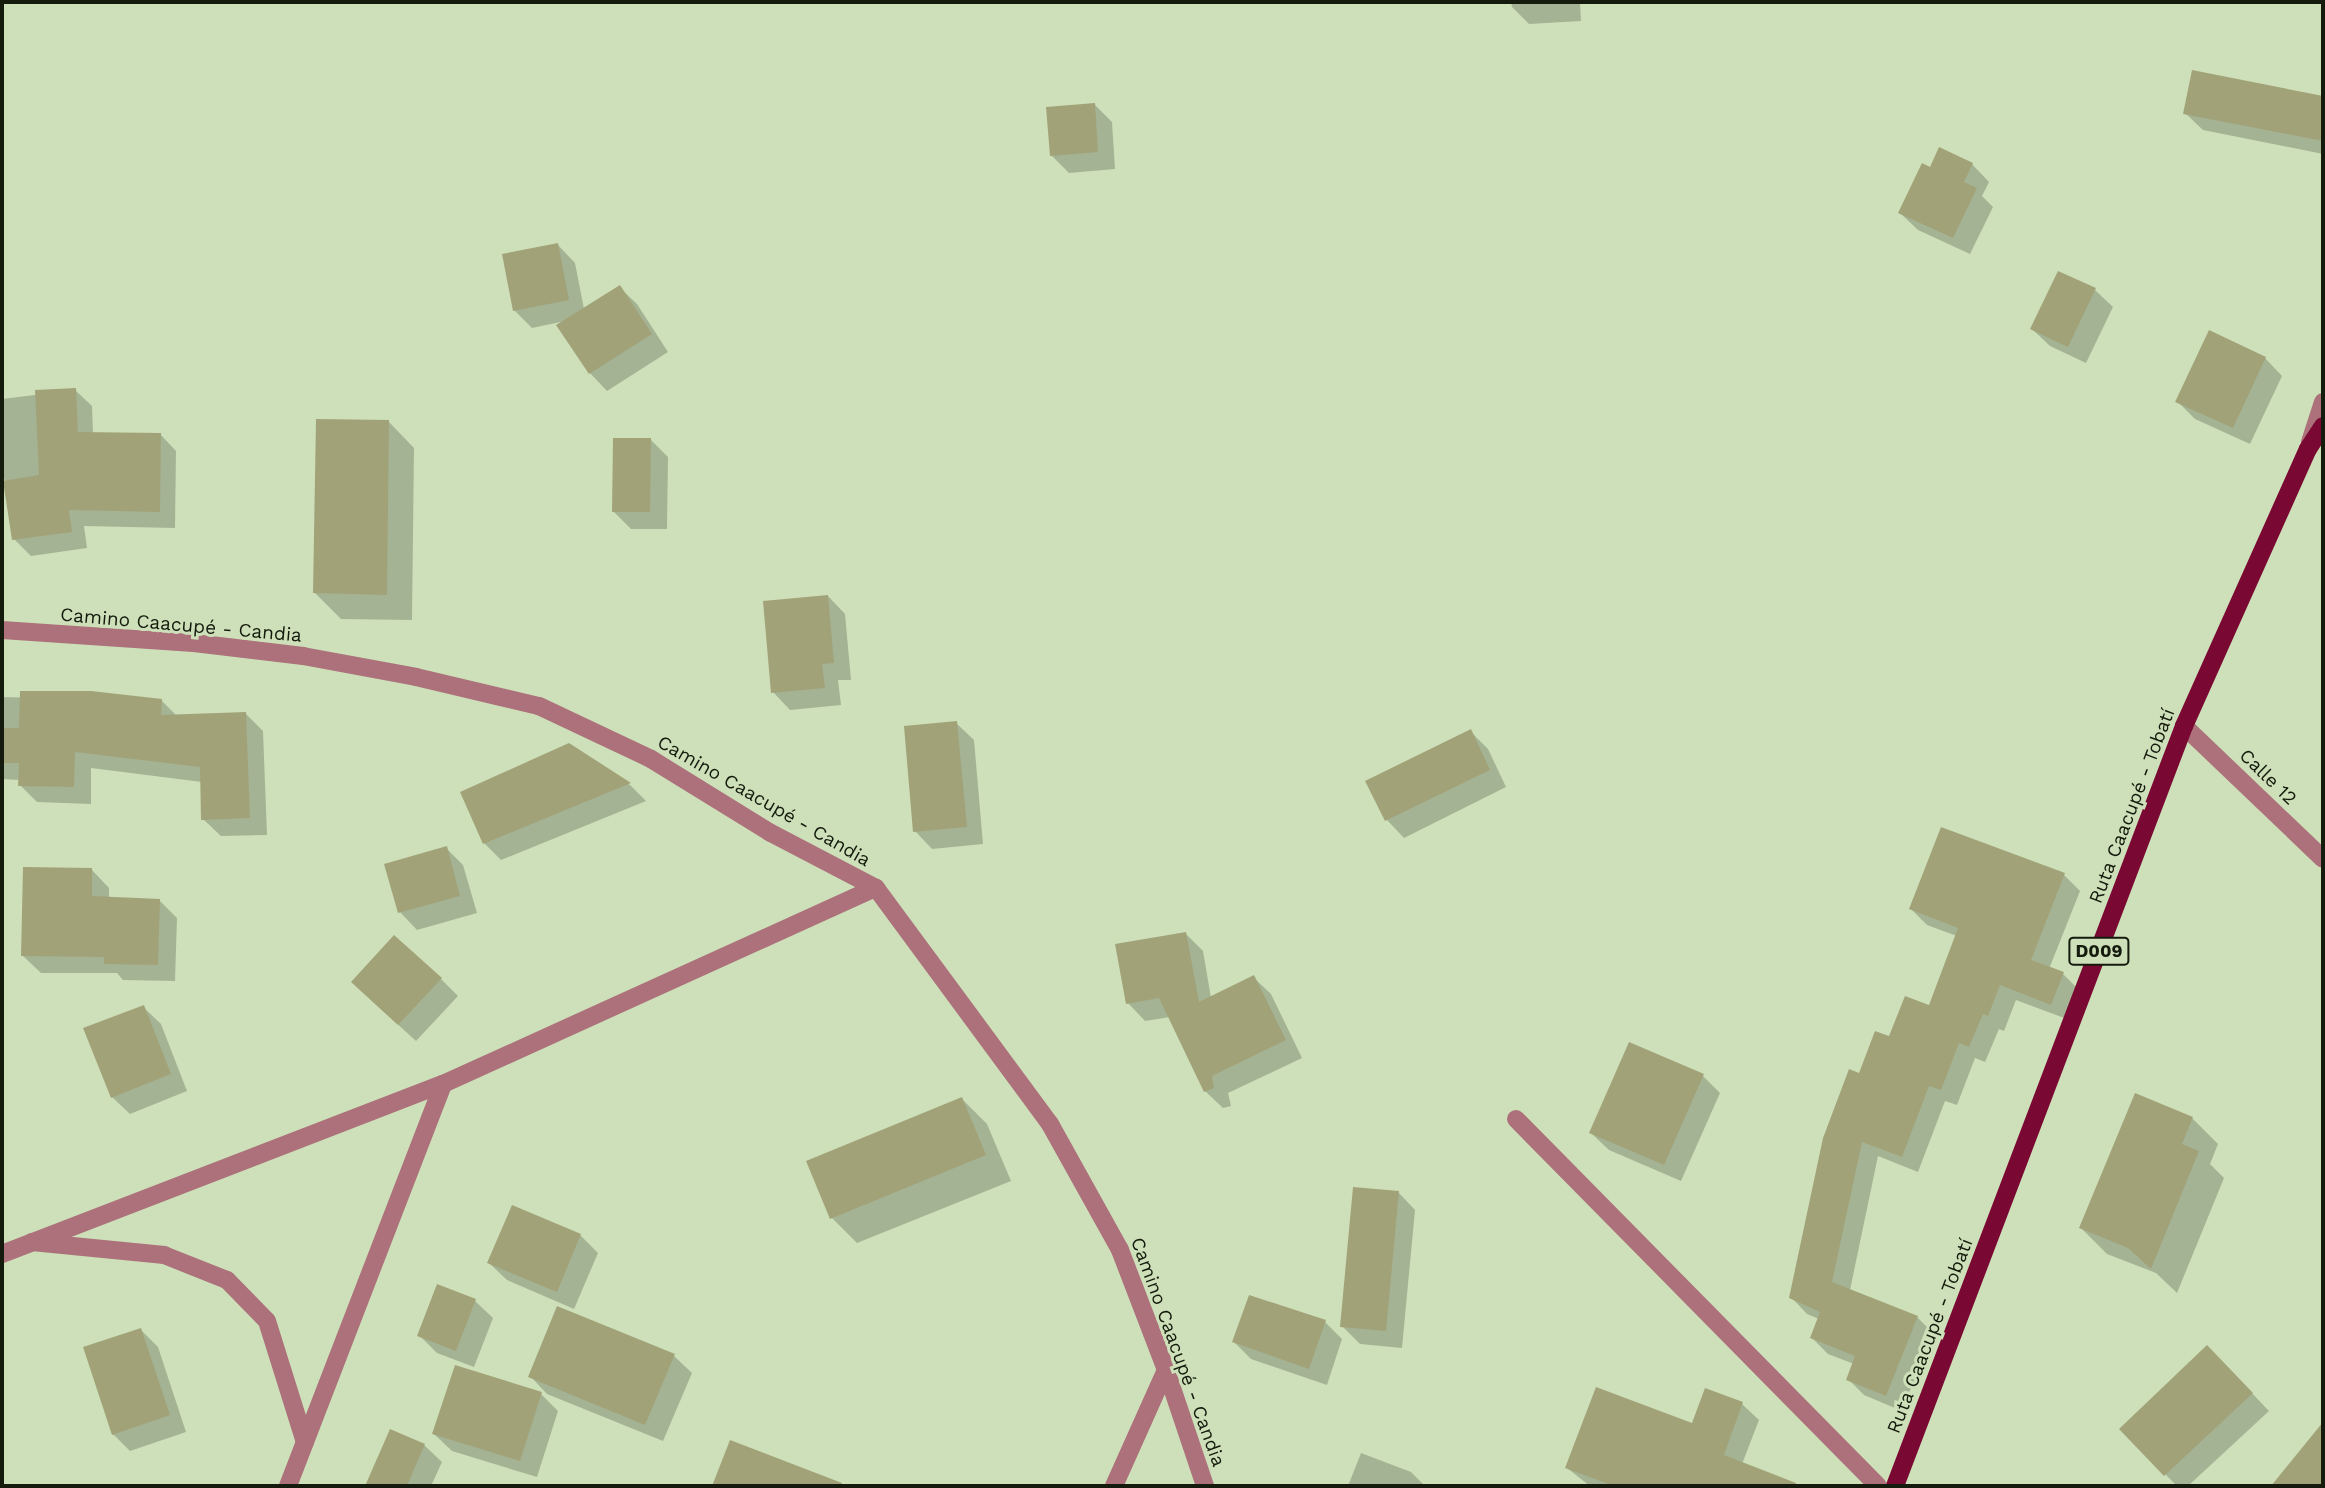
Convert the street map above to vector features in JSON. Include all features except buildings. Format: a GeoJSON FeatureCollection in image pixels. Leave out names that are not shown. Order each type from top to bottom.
{"type":"FeatureCollection","features":[{"type":"Feature","properties":{"kind":"main road","name":"Ruta Caacupé - Tobatí"},"geometry":{"type":"LineString","coordinates":[[1895,1486],[2184,726],[2308,449],[2323,426]]}},
{"type":"Feature","properties":{"kind":"street"},"geometry":{"type":"LineString","coordinates":[[2308,449],[2323,402]]}},
{"type":"Feature","properties":{"kind":"street","name":"Camino Caacupé - Candia"},"geometry":{"type":"LineString","coordinates":[[2,630],[194,643],[303,656],[416,677],[539,706],[651,759],[771,833],[876,888],[1050,1124],[1120,1250],[1167,1370],[1205,1486]]}},
{"type":"Feature","properties":{"kind":"street","name":"Calle 12"},"geometry":{"type":"LineString","coordinates":[[2184,726],[2323,859]]}},
{"type":"Feature","properties":{"kind":"street"},"geometry":{"type":"LineString","coordinates":[[2,1254],[29,1241],[443,1084],[876,888]]}},
{"type":"Feature","properties":{"kind":"street"},"geometry":{"type":"LineString","coordinates":[[288,1486],[443,1084]]}},
{"type":"Feature","properties":{"kind":"street"},"geometry":{"type":"LineString","coordinates":[[1516,1119],[1878,1486]]}},
{"type":"Feature","properties":{"kind":"street"},"geometry":{"type":"LineString","coordinates":[[29,1241],[164,1255],[227,1280],[267,1321],[305,1442]]}},
{"type":"Feature","properties":{"kind":"street"},"geometry":{"type":"LineString","coordinates":[[1114,1486],[1167,1370]]}}]}
